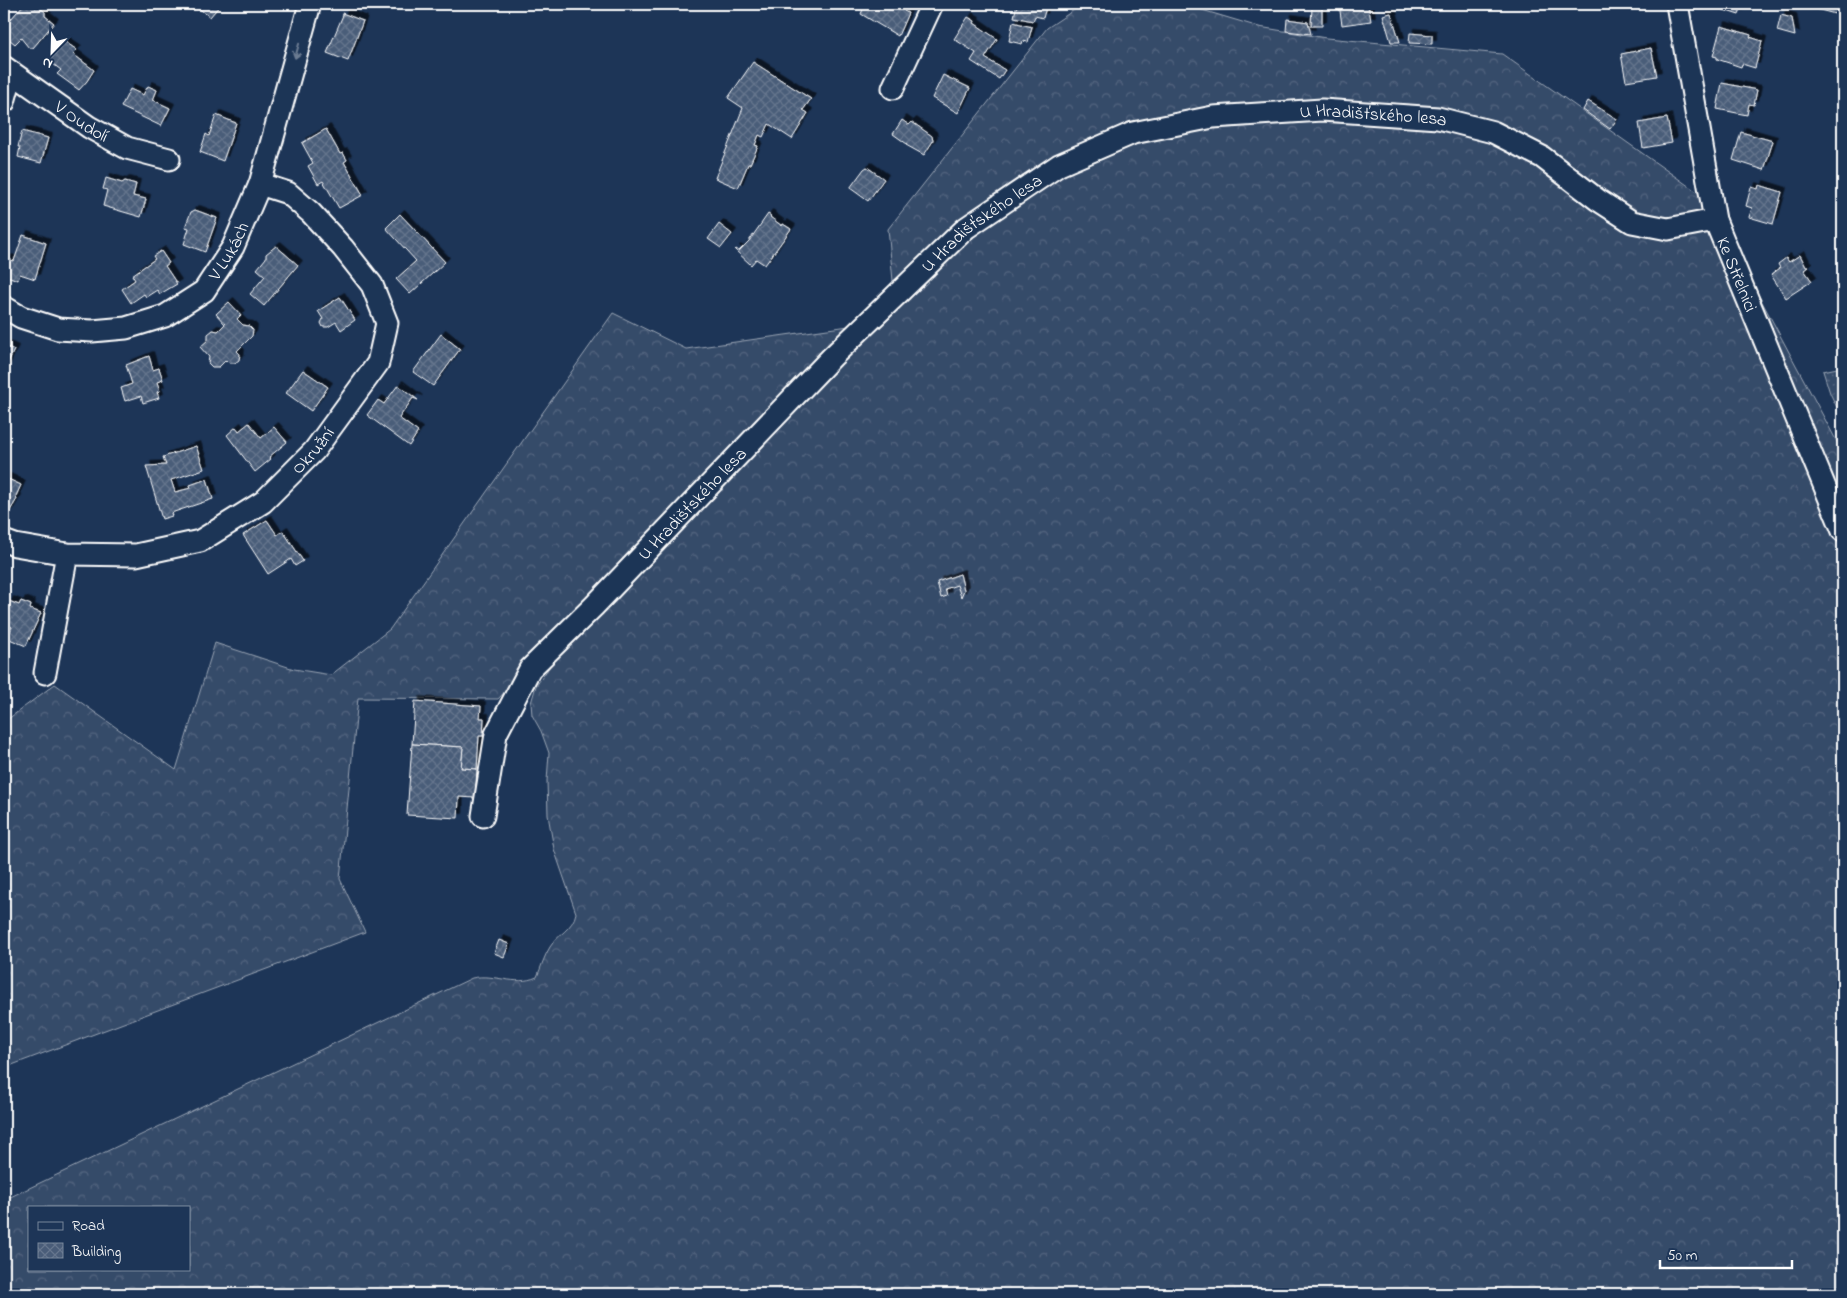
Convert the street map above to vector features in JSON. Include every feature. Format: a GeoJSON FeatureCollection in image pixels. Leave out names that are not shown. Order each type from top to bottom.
{"type":"FeatureCollection","features":[{"type":"Feature","properties":{"kind":"street","name":"V Lukách"},"geometry":{"type":"LineString","coordinates":[[4,307],[21,317],[58,329],[92,331],[126,328],[165,316],[204,291],[233,247],[260,184],[310,4]]}},
{"type":"Feature","properties":{"kind":"street"},"geometry":{"type":"LineString","coordinates":[[893,88],[932,4]]}},
{"type":"Feature","properties":{"kind":"street","name":"Ke Střelnici"},"geometry":{"type":"LineString","coordinates":[[1676,4],[1714,220],[1843,531]]}},
{"type":"Feature","properties":{"kind":"street"},"geometry":{"type":"LineString","coordinates":[[4,102],[8,70]]}},
{"type":"Feature","properties":{"kind":"street","name":"V Oudolí"},"geometry":{"type":"LineString","coordinates":[[8,70],[89,127],[127,148],[169,159]]}},
{"type":"Feature","properties":{"kind":"street","name":"U Hradišťského lesa"},"geometry":{"type":"LineString","coordinates":[[483,816],[496,734],[530,669],[594,606],[832,357],[966,228],[1059,165],[1133,133],[1213,116],[1322,110],[1438,118],[1492,132],[1542,157],[1598,200],[1632,222],[1668,229],[1714,220]]}},
{"type":"Feature","properties":{"kind":"street","name":"Okružní"},"geometry":{"type":"LineString","coordinates":[[4,541],[15,546],[68,554],[136,555],[200,541],[263,502],[314,451],[378,363],[387,323],[372,285],[343,248],[310,212],[288,192],[260,184]]}},
{"type":"Feature","properties":{"kind":"street"},"geometry":{"type":"LineString","coordinates":[[45,673],[68,554]]}},
{"type":"Feature","properties":{"kind":"green space"},"geometry":{"type":"Polygon","coordinates":[[[1083,4],[1182,4],[1259,27],[1326,38],[1502,54],[1707,199],[1843,453],[1843,1294],[4,1294],[4,1200],[472,978],[489,977],[521,981],[537,977],[544,958],[553,942],[569,927],[576,913],[554,849],[548,815],[547,781],[549,753],[541,731],[532,715],[531,703],[536,686],[562,649],[800,401],[896,312],[888,229],[1047,28],[1083,4]]]}},
{"type":"Feature","properties":{"kind":"green space"},"geometry":{"type":"Polygon","coordinates":[[[613,313],[686,349],[849,326],[498,699],[358,698],[340,879],[365,932],[4,1068],[4,722],[55,684],[176,770],[215,643],[294,669],[331,675],[390,629],[613,313]]]}},
{"type":"Feature","properties":{"kind":"green space"},"geometry":{"type":"Polygon","coordinates":[[[1843,335],[1843,420],[1830,393],[1823,371],[1842,367],[1840,354],[1841,337],[1843,335]]]}},
{"type":"Feature","properties":{"kind":"building"},"geometry":{"type":"Polygon","coordinates":[[[24,4],[31,4],[35,8],[39,7],[45,12],[45,16],[54,23],[33,48],[29,48],[21,38],[15,44],[4,35],[4,27],[24,4]]]}},
{"type":"Feature","properties":{"kind":"building"},"geometry":{"type":"Polygon","coordinates":[[[193,4],[221,4],[210,17],[193,4]]]}},
{"type":"Feature","properties":{"kind":"building"},"geometry":{"type":"Polygon","coordinates":[[[865,4],[900,4],[906,6],[904,11],[908,13],[898,36],[861,14],[865,4]]]}},
{"type":"Feature","properties":{"kind":"building"},"geometry":{"type":"Polygon","coordinates":[[[1017,4],[1047,4],[1043,18],[1035,16],[1033,21],[1014,17],[1017,4]]]}},
{"type":"Feature","properties":{"kind":"building"},"geometry":{"type":"Polygon","coordinates":[[[1339,4],[1368,4],[1371,21],[1342,25],[1339,4]]]}},
{"type":"Feature","properties":{"kind":"building"},"geometry":{"type":"Polygon","coordinates":[[[1409,4],[1437,4],[1411,11],[1409,4]]]}},
{"type":"Feature","properties":{"kind":"building"},"geometry":{"type":"Polygon","coordinates":[[[1705,4],[1742,4],[1739,15],[1705,4]]]}},
{"type":"Feature","properties":{"kind":"building"},"geometry":{"type":"Polygon","coordinates":[[[1810,4],[1842,4],[1839,15],[1816,9],[1817,5],[1810,4]]]}},
{"type":"Feature","properties":{"kind":"building"},"geometry":{"type":"Polygon","coordinates":[[[1312,7],[1322,7],[1322,26],[1311,26],[1312,7]]]}},
{"type":"Feature","properties":{"kind":"building"},"geometry":{"type":"Polygon","coordinates":[[[342,13],[363,21],[348,61],[327,53],[343,15],[342,13]]]}},
{"type":"Feature","properties":{"kind":"building"},"geometry":{"type":"Polygon","coordinates":[[[1391,13],[1400,42],[1391,42],[1383,15],[1391,13]]]}},
{"type":"Feature","properties":{"kind":"building"},"geometry":{"type":"Polygon","coordinates":[[[1781,15],[1792,18],[1795,36],[1777,31],[1781,15]]]}},
{"type":"Feature","properties":{"kind":"building"},"geometry":{"type":"Polygon","coordinates":[[[968,17],[997,39],[985,58],[1005,70],[999,79],[971,61],[976,53],[954,39],[968,17]]]}},
{"type":"Feature","properties":{"kind":"building"},"geometry":{"type":"Polygon","coordinates":[[[1287,19],[1308,22],[1311,34],[1286,31],[1287,19]]]}},
{"type":"Feature","properties":{"kind":"building"},"geometry":{"type":"Polygon","coordinates":[[[1013,22],[1032,27],[1028,42],[1023,41],[1022,44],[1009,41],[1013,22]]]}},
{"type":"Feature","properties":{"kind":"building"},"geometry":{"type":"Polygon","coordinates":[[[1721,26],[1751,35],[1750,37],[1762,41],[1755,68],[1742,64],[1741,67],[1713,56],[1721,26]]]}},
{"type":"Feature","properties":{"kind":"building"},"geometry":{"type":"Polygon","coordinates":[[[1410,33],[1432,35],[1432,44],[1409,43],[1410,33]]]}},
{"type":"Feature","properties":{"kind":"building"},"geometry":{"type":"Polygon","coordinates":[[[64,41],[77,50],[73,54],[94,70],[79,90],[57,74],[61,70],[49,61],[64,41]]]}},
{"type":"Feature","properties":{"kind":"building"},"geometry":{"type":"Polygon","coordinates":[[[1651,48],[1657,76],[1626,81],[1621,54],[1651,48]]]}},
{"type":"Feature","properties":{"kind":"building"},"geometry":{"type":"Polygon","coordinates":[[[753,62],[811,99],[803,110],[808,113],[792,139],[769,124],[763,137],[759,135],[755,145],[758,146],[738,188],[715,178],[743,108],[728,98],[753,62]]]}},
{"type":"Feature","properties":{"kind":"building"},"geometry":{"type":"Polygon","coordinates":[[[943,75],[970,88],[958,113],[932,98],[943,75]]]}},
{"type":"Feature","properties":{"kind":"building"},"geometry":{"type":"Polygon","coordinates":[[[1722,83],[1757,90],[1754,105],[1749,104],[1747,115],[1717,109],[1722,83]]]}},
{"type":"Feature","properties":{"kind":"building"},"geometry":{"type":"Polygon","coordinates":[[[148,86],[157,90],[153,100],[170,108],[161,126],[121,107],[130,89],[143,95],[148,86]]]}},
{"type":"Feature","properties":{"kind":"building"},"geometry":{"type":"Polygon","coordinates":[[[1588,101],[1617,119],[1610,129],[1583,110],[1588,101]]]}},
{"type":"Feature","properties":{"kind":"building"},"geometry":{"type":"Polygon","coordinates":[[[216,115],[236,123],[223,161],[200,152],[206,134],[209,136],[216,115]]]}},
{"type":"Feature","properties":{"kind":"building"},"geometry":{"type":"Polygon","coordinates":[[[1667,118],[1672,143],[1643,148],[1639,123],[1667,118]]]}},
{"type":"Feature","properties":{"kind":"building"},"geometry":{"type":"Polygon","coordinates":[[[902,120],[909,125],[912,122],[932,136],[933,141],[924,155],[906,145],[893,134],[902,120]]]}},
{"type":"Feature","properties":{"kind":"building"},"geometry":{"type":"Polygon","coordinates":[[[326,129],[340,154],[343,153],[347,160],[344,162],[363,195],[339,208],[323,181],[318,184],[308,166],[313,163],[302,143],[326,129]]]}},
{"type":"Feature","properties":{"kind":"building"},"geometry":{"type":"Polygon","coordinates":[[[22,131],[48,138],[41,163],[18,157],[20,147],[18,147],[22,131]]]}},
{"type":"Feature","properties":{"kind":"building"},"geometry":{"type":"Polygon","coordinates":[[[1741,132],[1773,141],[1764,170],[1733,160],[1741,132]]]}},
{"type":"Feature","properties":{"kind":"building"},"geometry":{"type":"Polygon","coordinates":[[[867,167],[884,179],[868,201],[850,188],[867,167]]]}},
{"type":"Feature","properties":{"kind":"building"},"geometry":{"type":"Polygon","coordinates":[[[106,178],[122,183],[125,181],[136,184],[133,196],[146,199],[141,217],[103,206],[107,190],[103,189],[106,178]]]}},
{"type":"Feature","properties":{"kind":"building"},"geometry":{"type":"Polygon","coordinates":[[[1759,185],[1782,192],[1773,224],[1749,217],[1752,208],[1746,206],[1751,187],[1758,189],[1759,185]]]}},
{"type":"Feature","properties":{"kind":"building"},"geometry":{"type":"Polygon","coordinates":[[[195,210],[217,218],[205,252],[184,244],[189,228],[185,227],[191,212],[195,210]]]}},
{"type":"Feature","properties":{"kind":"building"},"geometry":{"type":"Polygon","coordinates":[[[400,214],[445,262],[410,294],[396,279],[416,261],[386,228],[400,214]]]}},
{"type":"Feature","properties":{"kind":"building"},"geometry":{"type":"Polygon","coordinates":[[[768,214],[782,226],[783,224],[791,229],[765,265],[756,259],[751,265],[735,250],[739,251],[749,241],[768,214]]]}},
{"type":"Feature","properties":{"kind":"building"},"geometry":{"type":"Polygon","coordinates":[[[719,224],[732,234],[721,248],[708,239],[719,224]]]}},
{"type":"Feature","properties":{"kind":"building"},"geometry":{"type":"Polygon","coordinates":[[[23,235],[46,243],[35,279],[20,274],[18,280],[4,275],[7,259],[14,261],[23,235]]]}},
{"type":"Feature","properties":{"kind":"building"},"geometry":{"type":"Polygon","coordinates":[[[276,246],[298,265],[264,306],[250,294],[265,276],[257,269],[266,258],[266,254],[276,246]]]}},
{"type":"Feature","properties":{"kind":"building"},"geometry":{"type":"Polygon","coordinates":[[[161,251],[169,263],[165,266],[177,284],[160,294],[157,290],[146,297],[144,294],[131,303],[122,289],[135,280],[132,275],[155,259],[153,256],[161,251]]]}},
{"type":"Feature","properties":{"kind":"building"},"geometry":{"type":"Polygon","coordinates":[[[1800,255],[1806,267],[1808,267],[1804,270],[1812,281],[1786,298],[1771,275],[1780,268],[1778,264],[1786,258],[1789,262],[1800,255]]]}},
{"type":"Feature","properties":{"kind":"building"},"geometry":{"type":"Polygon","coordinates":[[[340,297],[355,320],[341,330],[336,322],[328,327],[323,327],[321,323],[323,319],[318,311],[340,297]]]}},
{"type":"Feature","properties":{"kind":"building"},"geometry":{"type":"Polygon","coordinates":[[[229,302],[241,315],[237,319],[243,325],[249,326],[253,330],[252,336],[237,351],[240,354],[239,360],[235,363],[229,363],[226,360],[219,367],[212,367],[208,363],[209,357],[200,347],[208,340],[208,334],[213,330],[218,331],[225,324],[216,314],[229,302]]]}},
{"type":"Feature","properties":{"kind":"building"},"geometry":{"type":"Polygon","coordinates":[[[441,334],[460,349],[433,386],[413,372],[441,334]]]}},
{"type":"Feature","properties":{"kind":"building"},"geometry":{"type":"Polygon","coordinates":[[[4,345],[14,350],[4,371],[4,345]]]}},
{"type":"Feature","properties":{"kind":"building"},"geometry":{"type":"Polygon","coordinates":[[[149,356],[153,370],[159,368],[163,380],[157,382],[160,391],[157,392],[159,398],[143,403],[141,396],[125,401],[121,388],[132,384],[126,365],[149,356]]]}},
{"type":"Feature","properties":{"kind":"building"},"geometry":{"type":"Polygon","coordinates":[[[303,370],[328,387],[311,411],[286,393],[303,370]]]}},
{"type":"Feature","properties":{"kind":"building"},"geometry":{"type":"Polygon","coordinates":[[[398,385],[418,400],[413,398],[399,418],[418,432],[409,446],[367,415],[378,400],[384,404],[398,385]]]}},
{"type":"Feature","properties":{"kind":"building"},"geometry":{"type":"Polygon","coordinates":[[[249,423],[261,438],[274,427],[287,442],[255,472],[227,435],[236,427],[239,431],[249,423]]]}},
{"type":"Feature","properties":{"kind":"building"},"geometry":{"type":"Polygon","coordinates":[[[196,446],[204,469],[171,480],[175,492],[191,488],[190,485],[207,479],[213,499],[171,513],[172,516],[162,519],[146,466],[166,465],[163,457],[196,446]]]}},
{"type":"Feature","properties":{"kind":"building"},"geometry":{"type":"Polygon","coordinates":[[[4,477],[21,485],[16,496],[17,499],[8,514],[4,513],[4,477]]]}},
{"type":"Feature","properties":{"kind":"building"},"geometry":{"type":"Polygon","coordinates":[[[267,520],[277,535],[283,531],[303,561],[295,566],[291,559],[268,574],[243,535],[267,520]]]}},
{"type":"Feature","properties":{"kind":"building"},"geometry":{"type":"Polygon","coordinates":[[[960,574],[964,590],[961,597],[957,585],[945,589],[947,596],[941,598],[937,582],[960,574]]]}},
{"type":"Feature","properties":{"kind":"building"},"geometry":{"type":"Polygon","coordinates":[[[9,601],[19,605],[21,601],[31,605],[30,609],[41,613],[26,646],[7,638],[12,627],[4,624],[4,613],[9,601]]]}},
{"type":"Feature","properties":{"kind":"building"},"geometry":{"type":"Polygon","coordinates":[[[415,701],[481,706],[480,718],[484,718],[483,736],[479,736],[477,769],[461,768],[463,747],[412,744],[415,701]]]}},
{"type":"Feature","properties":{"kind":"building"},"geometry":{"type":"Polygon","coordinates":[[[412,744],[463,747],[461,768],[477,769],[475,798],[459,797],[458,818],[407,815],[412,744]]]}},
{"type":"Feature","properties":{"kind":"building"},"geometry":{"type":"Polygon","coordinates":[[[499,940],[509,944],[504,957],[494,953],[499,940]]]}}]}
